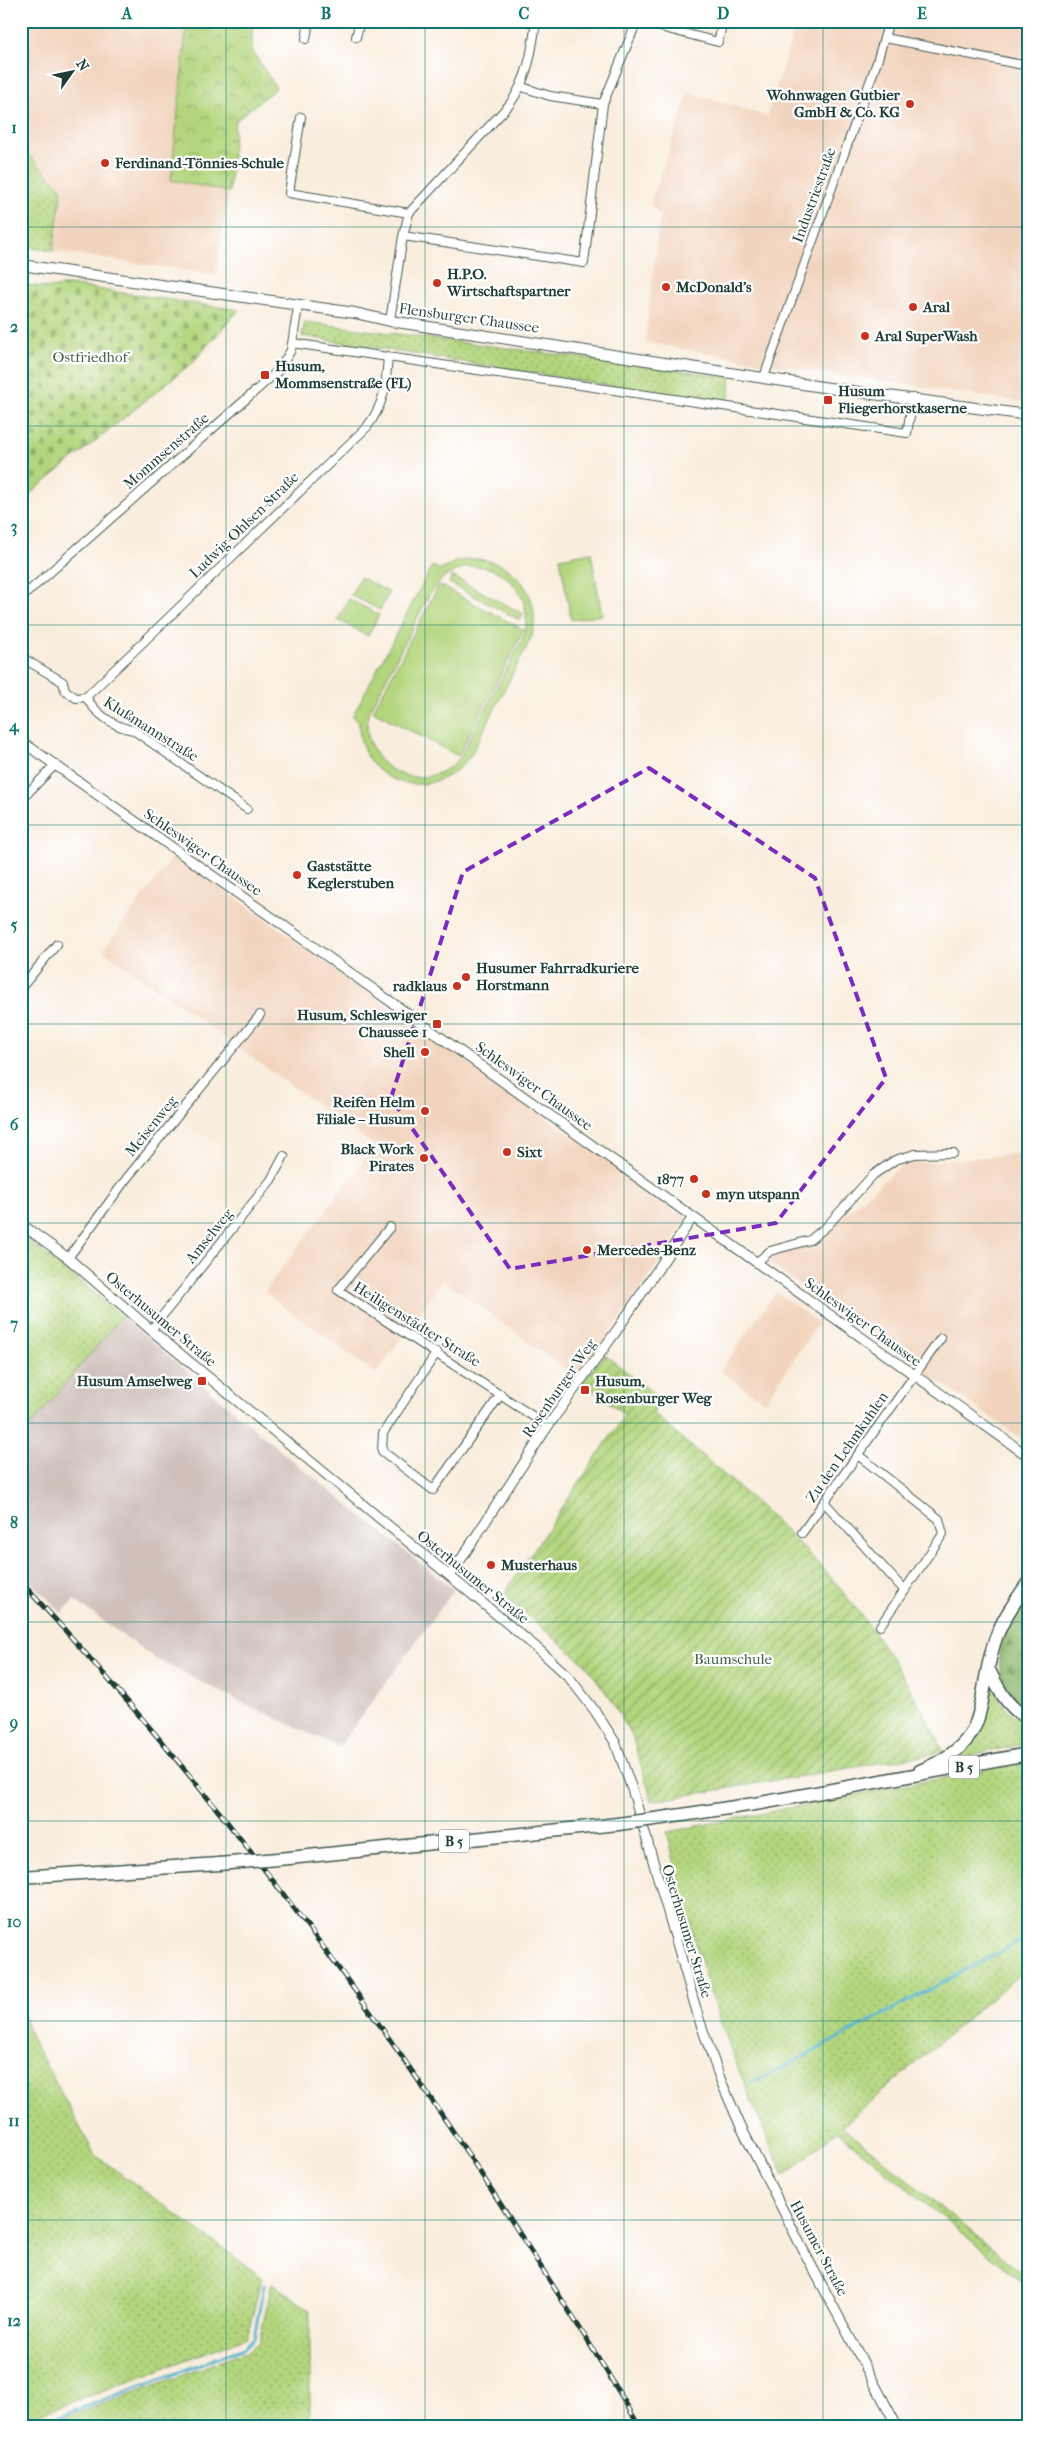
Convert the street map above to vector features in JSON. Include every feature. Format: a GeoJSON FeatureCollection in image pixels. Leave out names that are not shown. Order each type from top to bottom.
{"type":"FeatureCollection","features":[{"type":"Feature","properties":{"kind":"highway"},"geometry":{"type":"LineString","coordinates":[[899,1779],[946,1756],[968,1740],[979,1720],[993,1645],[1007,1614],[1028,1583]]}},
{"type":"Feature","properties":{"kind":"highway"},"geometry":{"type":"LineString","coordinates":[[988,1668],[1005,1700],[1014,1711],[1028,1719]]}},
{"type":"Feature","properties":{"kind":"highway","name":"B 5"},"geometry":{"type":"LineString","coordinates":[[21,1876],[289,1858],[618,1824],[899,1779],[1028,1754]]}},
{"type":"Feature","properties":{"kind":"main road","name":"Flensburger Chaussee"},"geometry":{"type":"LineString","coordinates":[[21,265],[218,293],[298,307],[355,313],[390,322],[1028,415]]}},
{"type":"Feature","properties":{"kind":"street"},"geometry":{"type":"LineString","coordinates":[[306,39],[309,21]]}},
{"type":"Feature","properties":{"kind":"street"},"geometry":{"type":"LineString","coordinates":[[356,37],[360,21]]}},
{"type":"Feature","properties":{"kind":"street"},"geometry":{"type":"LineString","coordinates":[[390,322],[403,236],[409,213],[510,104],[522,87],[531,54],[536,22],[524,21]]}},
{"type":"Feature","properties":{"kind":"street"},"geometry":{"type":"LineString","coordinates":[[403,236],[584,263],[603,104],[637,21],[718,42],[722,21]]}},
{"type":"Feature","properties":{"kind":"street","name":"Industriestraße"},"geometry":{"type":"LineString","coordinates":[[764,377],[885,38],[889,21]]}},
{"type":"Feature","properties":{"kind":"street"},"geometry":{"type":"LineString","coordinates":[[885,38],[1028,66]]}},
{"type":"Feature","properties":{"kind":"street"},"geometry":{"type":"LineString","coordinates":[[522,87],[550,96],[603,104]]}},
{"type":"Feature","properties":{"kind":"street"},"geometry":{"type":"LineString","coordinates":[[301,117],[289,193],[409,213]]}},
{"type":"Feature","properties":{"kind":"street","name":"Mommsenstraße"},"geometry":{"type":"LineString","coordinates":[[21,598],[279,370],[289,357],[298,307]]}},
{"type":"Feature","properties":{"kind":"street"},"geometry":{"type":"LineString","coordinates":[[292,343],[907,433],[913,398]]}},
{"type":"Feature","properties":{"kind":"street","name":"Ludwig-Ohlsen-Straße"},"geometry":{"type":"LineString","coordinates":[[86,696],[367,427],[379,412],[386,388],[388,356]]}},
{"type":"Feature","properties":{"kind":"street","name":"Klußmannstraße"},"geometry":{"type":"LineString","coordinates":[[21,657],[63,682],[65,690],[76,698],[86,696],[93,708],[121,728],[133,730],[247,809]]}},
{"type":"Feature","properties":{"kind":"street","name":"Schleswiger Chaussee"},"geometry":{"type":"LineString","coordinates":[[21,742],[314,946],[1028,1456]]}},
{"type":"Feature","properties":{"kind":"street"},"geometry":{"type":"LineString","coordinates":[[21,800],[54,766]]}},
{"type":"Feature","properties":{"kind":"street"},"geometry":{"type":"LineString","coordinates":[[21,988],[57,944]]}},
{"type":"Feature","properties":{"kind":"street","name":"Meisenweg"},"geometry":{"type":"LineString","coordinates":[[68,1258],[127,1178],[260,1015]]}},
{"type":"Feature","properties":{"kind":"street"},"geometry":{"type":"LineString","coordinates":[[757,1262],[770,1251],[810,1240],[827,1226],[873,1175],[895,1160],[915,1154],[953,1152]]}},
{"type":"Feature","properties":{"kind":"street","name":"Amselweg"},"geometry":{"type":"LineString","coordinates":[[151,1330],[271,1180],[284,1156]]}},
{"type":"Feature","properties":{"kind":"street","name":"Rosenburger Weg"},"geometry":{"type":"LineString","coordinates":[[450,1576],[548,1426],[617,1330],[693,1217]]}},
{"type":"Feature","properties":{"kind":"street","name":"Osterhusumer Straße"},"geometry":{"type":"LineString","coordinates":[[21,1224],[68,1258],[151,1330],[537,1648],[568,1676],[595,1711],[615,1742],[633,1792],[699,2019],[721,2081]]}},
{"type":"Feature","properties":{"kind":"street","name":"Heiligenstädter Straße"},"geometry":{"type":"LineString","coordinates":[[390,1227],[338,1290],[437,1352],[548,1426]]}},
{"type":"Feature","properties":{"kind":"street","name":"Zu den Lehmkuhlen"},"geometry":{"type":"LineString","coordinates":[[802,1534],[941,1338]]}},
{"type":"Feature","properties":{"kind":"street"},"geometry":{"type":"LineString","coordinates":[[437,1352],[383,1433],[382,1451],[433,1490],[501,1394]]}},
{"type":"Feature","properties":{"kind":"street"},"geometry":{"type":"LineString","coordinates":[[858,1455],[939,1519],[943,1534],[880,1626]]}},
{"type":"Feature","properties":{"kind":"street"},"geometry":{"type":"LineString","coordinates":[[825,1503],[905,1592]]}},
{"type":"Feature","properties":{"kind":"street","name":"Husumer Straße"},"geometry":{"type":"LineString","coordinates":[[721,2081],[741,2127],[796,2235],[897,2426]]}},
{"type":"Feature","properties":{"kind":"highlighted area"},"geometry":{"type":"Polygon","coordinates":[[[649,768],[815,878],[886,1078],[776,1223],[510,1269],[391,1098],[463,872],[649,768]]]}},
{"type":"Feature","properties":{"kind":"shaded area","name":"Ferdinand-Tönnies-Schule"},"geometry":{"type":"Polygon","coordinates":[[[21,21],[187,21],[171,179],[229,192],[216,275],[53,251],[62,189],[21,147],[21,21]]]}},
{"type":"Feature","properties":{"kind":"shaded area"},"geometry":{"type":"Polygon","coordinates":[[[797,21],[1028,21],[1028,403],[787,367],[645,342],[660,215],[650,205],[689,92],[767,117],[797,21]]]}},
{"type":"Feature","properties":{"kind":"shaded area"},"geometry":{"type":"Polygon","coordinates":[[[174,855],[689,1218],[579,1379],[443,1280],[376,1374],[264,1292],[375,1146],[103,950],[174,855]]]}},
{"type":"Feature","properties":{"kind":"shaded area"},"geometry":{"type":"Polygon","coordinates":[[[1028,1153],[1028,1443],[765,1261],[772,1255],[811,1244],[903,1164],[1028,1153]]]}},
{"type":"Feature","properties":{"kind":"shaded area"},"geometry":{"type":"Polygon","coordinates":[[[776,1292],[818,1323],[765,1402],[720,1371],[776,1292]]]}},
{"type":"Feature","properties":{"kind":"shaded area"},"geometry":{"type":"Polygon","coordinates":[[[122,1316],[283,1453],[454,1590],[339,1747],[237,1700],[156,1659],[74,1600],[62,1613],[21,1572],[21,1437],[122,1316]]]}},
{"type":"Feature","properties":{"kind":"green space"},"geometry":{"type":"Polygon","coordinates":[[[187,21],[252,21],[252,50],[276,88],[235,121],[229,192],[171,180],[187,21]]]}},
{"type":"Feature","properties":{"kind":"green space"},"geometry":{"type":"Polygon","coordinates":[[[21,147],[62,189],[53,251],[21,246],[21,147]]]}},
{"type":"Feature","properties":{"kind":"green space","name":"Ostfriedhof"},"geometry":{"type":"Polygon","coordinates":[[[21,284],[50,288],[68,285],[239,310],[192,363],[21,501],[21,284]]]}},
{"type":"Feature","properties":{"kind":"green space"},"geometry":{"type":"Polygon","coordinates":[[[305,322],[731,377],[729,398],[719,403],[302,336],[305,322]]]}},
{"type":"Feature","properties":{"kind":"green space"},"geometry":{"type":"Polygon","coordinates":[[[591,552],[602,615],[571,620],[560,558],[591,552]]]}},
{"type":"Feature","properties":{"kind":"green space"},"geometry":{"type":"Polygon","coordinates":[[[471,559],[486,560],[512,572],[529,593],[534,621],[532,636],[471,755],[456,771],[438,780],[419,784],[401,782],[384,774],[371,762],[362,744],[359,722],[352,717],[432,566],[441,570],[455,562],[471,559]],[[465,567],[444,577],[431,591],[368,714],[368,733],[373,749],[383,763],[396,772],[411,777],[427,776],[444,771],[459,759],[524,636],[525,608],[521,595],[505,576],[493,570],[480,567],[465,567]]]}},
{"type":"Feature","properties":{"kind":"green space"},"geometry":{"type":"Polygon","coordinates":[[[452,576],[523,614],[520,620],[449,583],[452,576]]]}},
{"type":"Feature","properties":{"kind":"green space"},"geometry":{"type":"Polygon","coordinates":[[[360,577],[389,592],[380,610],[351,595],[360,577]]]}},
{"type":"Feature","properties":{"kind":"green space"},"geometry":{"type":"Polygon","coordinates":[[[439,585],[524,630],[458,756],[373,711],[439,585]]]}},
{"type":"Feature","properties":{"kind":"green space"},"geometry":{"type":"Polygon","coordinates":[[[349,599],[379,615],[368,636],[338,620],[349,599]]]}},
{"type":"Feature","properties":{"kind":"green space"},"geometry":{"type":"Polygon","coordinates":[[[21,1237],[60,1265],[122,1316],[21,1437],[21,1237]]]}},
{"type":"Feature","properties":{"kind":"green space","name":"Baumschule"},"geometry":{"type":"Polygon","coordinates":[[[604,1354],[662,1400],[653,1413],[762,1508],[819,1565],[840,1589],[880,1641],[914,1696],[944,1752],[652,1801],[632,1736],[612,1701],[585,1664],[503,1595],[625,1415],[583,1382],[604,1354]]]}},
{"type":"Feature","properties":{"kind":"green space"},"geometry":{"type":"Polygon","coordinates":[[[1028,1597],[1028,1711],[1014,1700],[1009,1692],[1001,1675],[999,1657],[1005,1634],[1028,1597]]]}},
{"type":"Feature","properties":{"kind":"green space"},"geometry":{"type":"Polygon","coordinates":[[[991,1683],[1006,1708],[1028,1728],[1028,1743],[958,1758],[974,1741],[983,1725],[991,1683]]]}},
{"type":"Feature","properties":{"kind":"green space"},"geometry":{"type":"Polygon","coordinates":[[[1028,1761],[1028,1967],[842,2126],[1028,2278],[1028,2287],[837,2131],[784,2176],[741,2076],[710,1992],[667,1832],[1028,1761]]]}},
{"type":"Feature","properties":{"kind":"green space"},"geometry":{"type":"Polygon","coordinates":[[[21,1992],[23,2011],[29,2034],[95,2155],[262,2277],[247,2337],[21,2421],[21,1992]]]}},
{"type":"Feature","properties":{"kind":"green space"},"geometry":{"type":"Polygon","coordinates":[[[272,2283],[310,2310],[310,2426],[42,2426],[246,2352],[259,2342],[272,2283]]]}},
{"type":"Feature","properties":{"kind":"waterway"},"geometry":{"type":"LineString","coordinates":[[751,2082],[760,2080],[1028,1937]]}},
{"type":"Feature","properties":{"kind":"waterway"},"geometry":{"type":"LineString","coordinates":[[34,2426],[244,2348],[254,2338],[264,2285]]}},
{"type":"Feature","properties":{"kind":"railway"},"geometry":{"type":"LineString","coordinates":[[21,1582],[91,1660],[225,1819],[350,1983],[468,2154],[583,2333],[639,2426]]}},
{"type":"Feature","properties":{"kind":"place","name":"Wohnwagen Gutbier GmbH & Co. KG"},"geometry":{"type":"Point","coordinates":[910,104]}},
{"type":"Feature","properties":{"kind":"place","name":"Ferdinand-Tönnies-Schule"},"geometry":{"type":"Point","coordinates":[105,163]}},
{"type":"Feature","properties":{"kind":"place","name":"H.P.O. Wirtschaftspartner"},"geometry":{"type":"Point","coordinates":[437,283]}},
{"type":"Feature","properties":{"kind":"place","name":"McDonald's"},"geometry":{"type":"Point","coordinates":[666,287]}},
{"type":"Feature","properties":{"kind":"place","name":"Aral"},"geometry":{"type":"Point","coordinates":[913,307]}},
{"type":"Feature","properties":{"kind":"place","name":"Aral SuperWash"},"geometry":{"type":"Point","coordinates":[865,336]}},
{"type":"Feature","properties":{"kind":"place","name":"Husum, Mommsenstraße (FL)"},"geometry":{"type":"Point","coordinates":[265,375]}},
{"type":"Feature","properties":{"kind":"place","name":"Husum Fliegerhorstkaserne"},"geometry":{"type":"Point","coordinates":[828,400]}},
{"type":"Feature","properties":{"kind":"place","name":"Gaststätte Keglerstuben"},"geometry":{"type":"Point","coordinates":[297,875]}},
{"type":"Feature","properties":{"kind":"place","name":"Husumer Fahrradkuriere Horstmann"},"geometry":{"type":"Point","coordinates":[466,977]}},
{"type":"Feature","properties":{"kind":"place","name":"radklaus"},"geometry":{"type":"Point","coordinates":[457,986]}},
{"type":"Feature","properties":{"kind":"place","name":"Husum, Schleswiger Chaussee 1"},"geometry":{"type":"Point","coordinates":[437,1024]}},
{"type":"Feature","properties":{"kind":"place","name":"Shell"},"geometry":{"type":"Point","coordinates":[425,1052]}},
{"type":"Feature","properties":{"kind":"place","name":"Reifen Helm Filiale – Husum"},"geometry":{"type":"Point","coordinates":[425,1111]}},
{"type":"Feature","properties":{"kind":"place","name":"Sixt"},"geometry":{"type":"Point","coordinates":[507,1152]}},
{"type":"Feature","properties":{"kind":"place","name":"Black Work Pirates"},"geometry":{"type":"Point","coordinates":[424,1158]}},
{"type":"Feature","properties":{"kind":"place","name":"1877"},"geometry":{"type":"Point","coordinates":[694,1179]}},
{"type":"Feature","properties":{"kind":"place","name":"myn utspann"},"geometry":{"type":"Point","coordinates":[706,1194]}},
{"type":"Feature","properties":{"kind":"place","name":"Mercedes-Benz"},"geometry":{"type":"Point","coordinates":[587,1250]}},
{"type":"Feature","properties":{"kind":"place","name":"Husum Amselweg"},"geometry":{"type":"Point","coordinates":[202,1381]}},
{"type":"Feature","properties":{"kind":"place","name":"Husum, Rosenburger Weg"},"geometry":{"type":"Point","coordinates":[585,1390]}},
{"type":"Feature","properties":{"kind":"place","name":"Musterhaus"},"geometry":{"type":"Point","coordinates":[491,1565]}}]}
